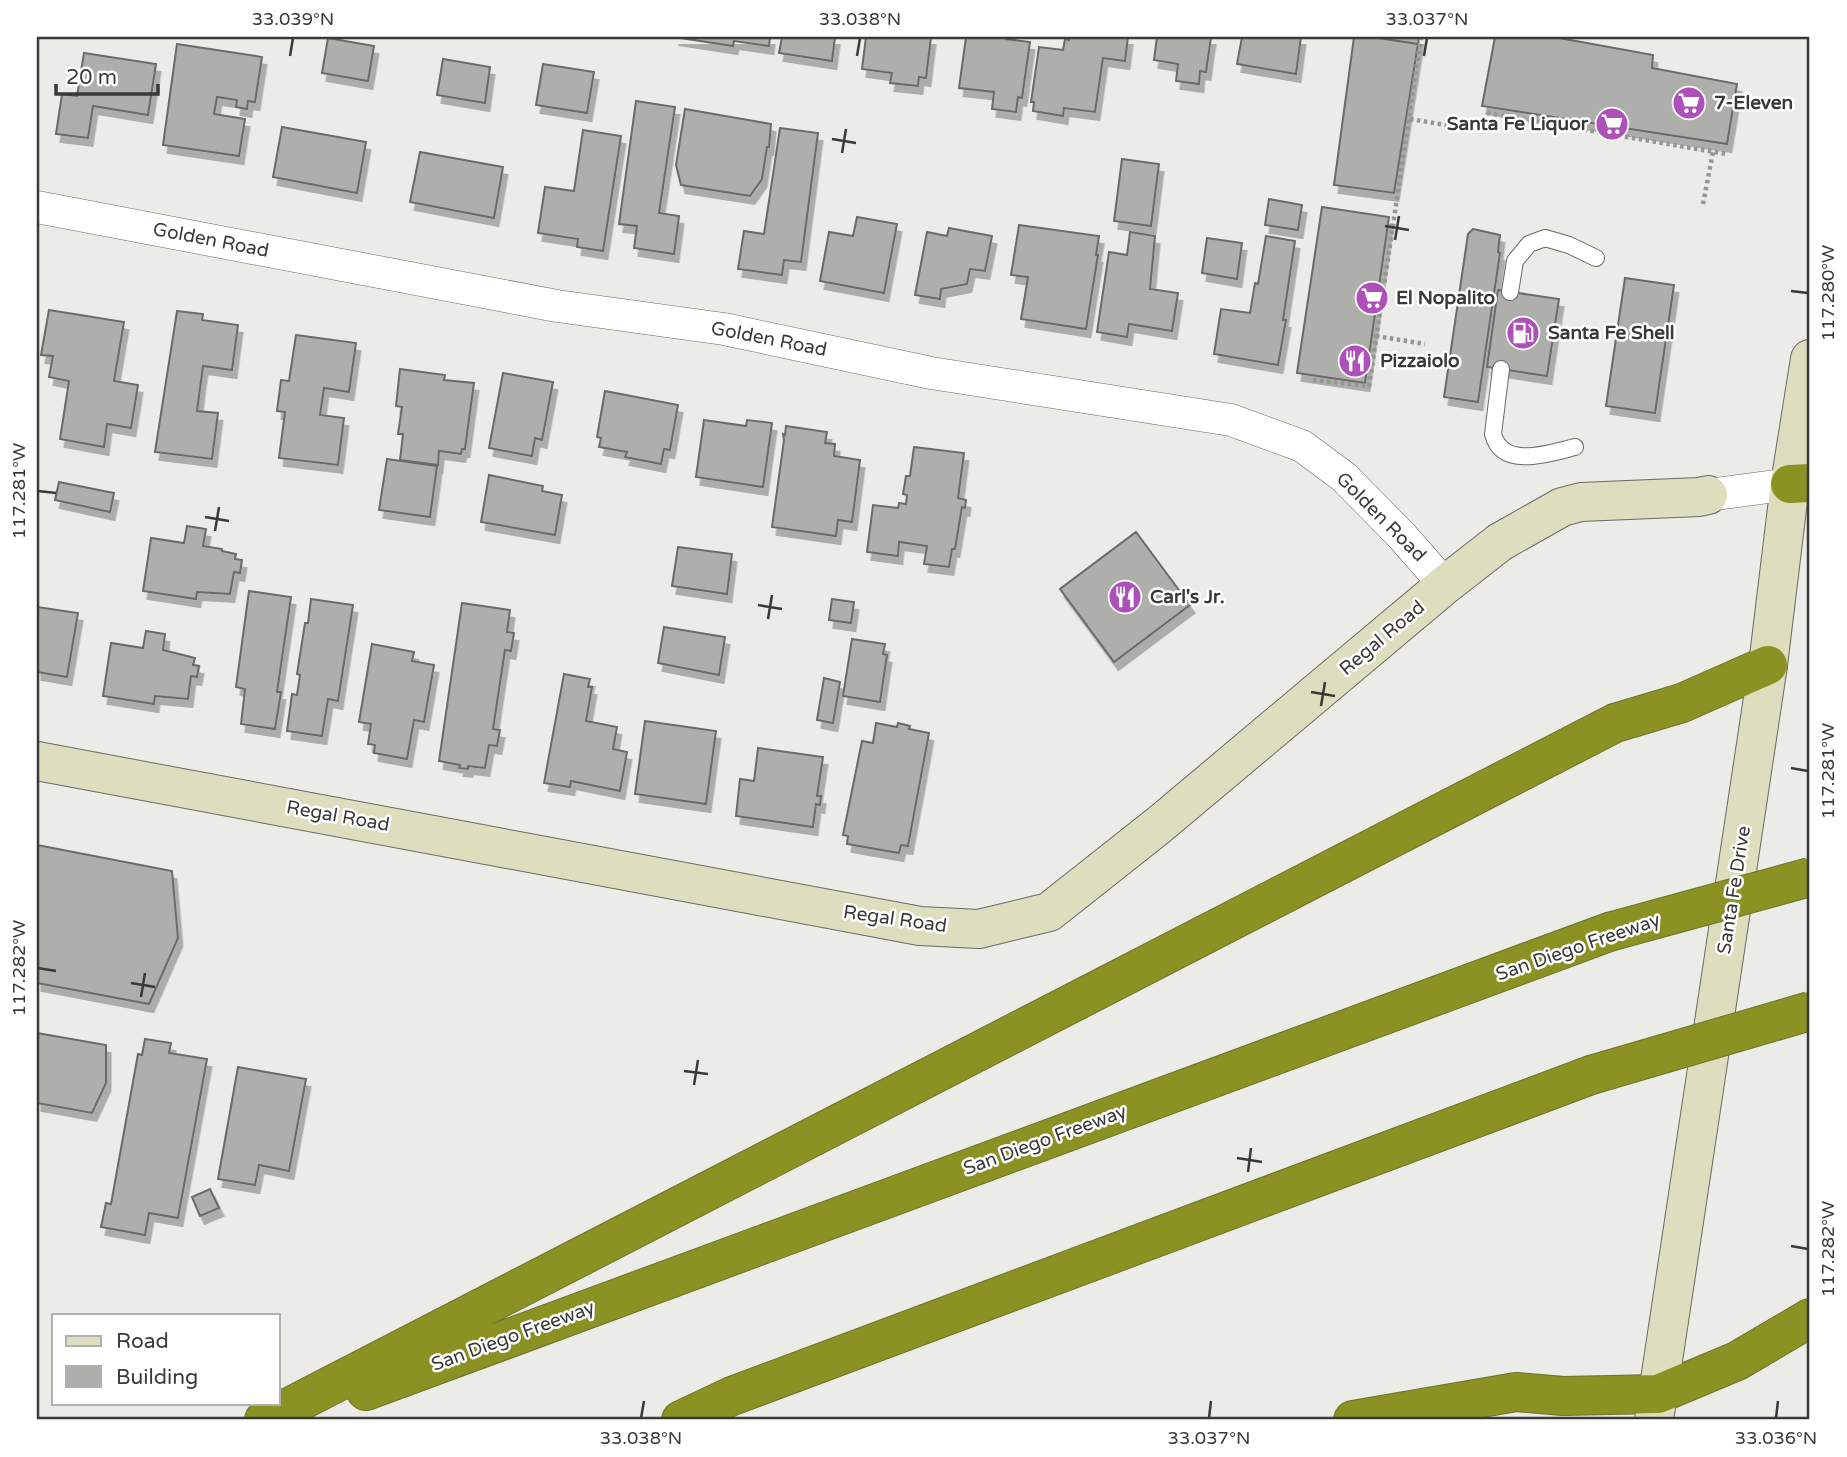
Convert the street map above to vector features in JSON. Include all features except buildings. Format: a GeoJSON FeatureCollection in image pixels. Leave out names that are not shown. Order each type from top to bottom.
{"type":"FeatureCollection","features":[{"type":"Feature","properties":{"kind":"highway"},"geometry":{"type":"LineString","coordinates":[[264,1420],[1615,723],[1682,703],[1768,665]]}},
{"type":"Feature","properties":{"kind":"highway","name":"San Diego Freeway"},"geometry":{"type":"LineString","coordinates":[[286,1420],[323,1413],[1609,932],[1810,877]]}},
{"type":"Feature","properties":{"kind":"highway"},"geometry":{"type":"LineString","coordinates":[[681,1420],[732,1396],[1591,1075],[1810,1011]]}},
{"type":"Feature","properties":{"kind":"highway"},"geometry":{"type":"LineString","coordinates":[[1353,1420],[1516,1392],[1656,1407],[1810,1318]]}},
{"type":"Feature","properties":{"kind":"street","name":"Golden Road"},"geometry":{"type":"LineString","coordinates":[[37,207],[557,306],[724,329],[931,373],[1231,420],[1303,446],[1343,477],[1402,536],[1445,585]]}},
{"type":"Feature","properties":{"kind":"street","name":"Santa Fe Drive"},"geometry":{"type":"LineString","coordinates":[[1656,1407],[1768,665],[1800,484],[1810,359]]}},
{"type":"Feature","properties":{"kind":"street","name":"Regal Road"},"geometry":{"type":"LineString","coordinates":[[37,761],[920,926],[979,929],[1049,912],[1158,825],[1445,585],[1500,542],[1562,507],[1581,502],[1699,497],[1800,484]]}},
{"type":"Feature","properties":{"kind":"lane"},"geometry":{"type":"LineString","coordinates":[[1510,292],[1515,261],[1529,244],[1545,238],[1569,244],[1596,258]]}},
{"type":"Feature","properties":{"kind":"lane"},"geometry":{"type":"LineString","coordinates":[[1501,369],[1493,434],[1496,444],[1521,457],[1574,447]]}},
{"type":"Feature","properties":{"kind":"path"},"geometry":{"type":"LineString","coordinates":[[1313,380],[1369,386],[1421,37]]}},
{"type":"Feature","properties":{"kind":"path"},"geometry":{"type":"LineString","coordinates":[[1487,113],[1726,154]]}},
{"type":"Feature","properties":{"kind":"path"},"geometry":{"type":"LineString","coordinates":[[1410,118],[1458,127]]}},
{"type":"Feature","properties":{"kind":"path"},"geometry":{"type":"LineString","coordinates":[[1703,205],[1713,152]]}},
{"type":"Feature","properties":{"kind":"path"},"geometry":{"type":"LineString","coordinates":[[1376,336],[1425,344]]}},
{"type":"Feature","properties":{"kind":"place","name":"7-Eleven"},"geometry":{"type":"Point","coordinates":[1689,103]}},
{"type":"Feature","properties":{"kind":"place","name":"Santa Fe Liquor"},"geometry":{"type":"Point","coordinates":[1612,124]}},
{"type":"Feature","properties":{"kind":"place","name":"El Nopalito"},"geometry":{"type":"Point","coordinates":[1372,298]}},
{"type":"Feature","properties":{"kind":"place","name":"Santa Fe Shell"},"geometry":{"type":"Point","coordinates":[1523,333]}},
{"type":"Feature","properties":{"kind":"place","name":"Pizzaiolo"},"geometry":{"type":"Point","coordinates":[1355,361]}},
{"type":"Feature","properties":{"kind":"place","name":"Carl's Jr."},"geometry":{"type":"Point","coordinates":[1125,597]}}]}
